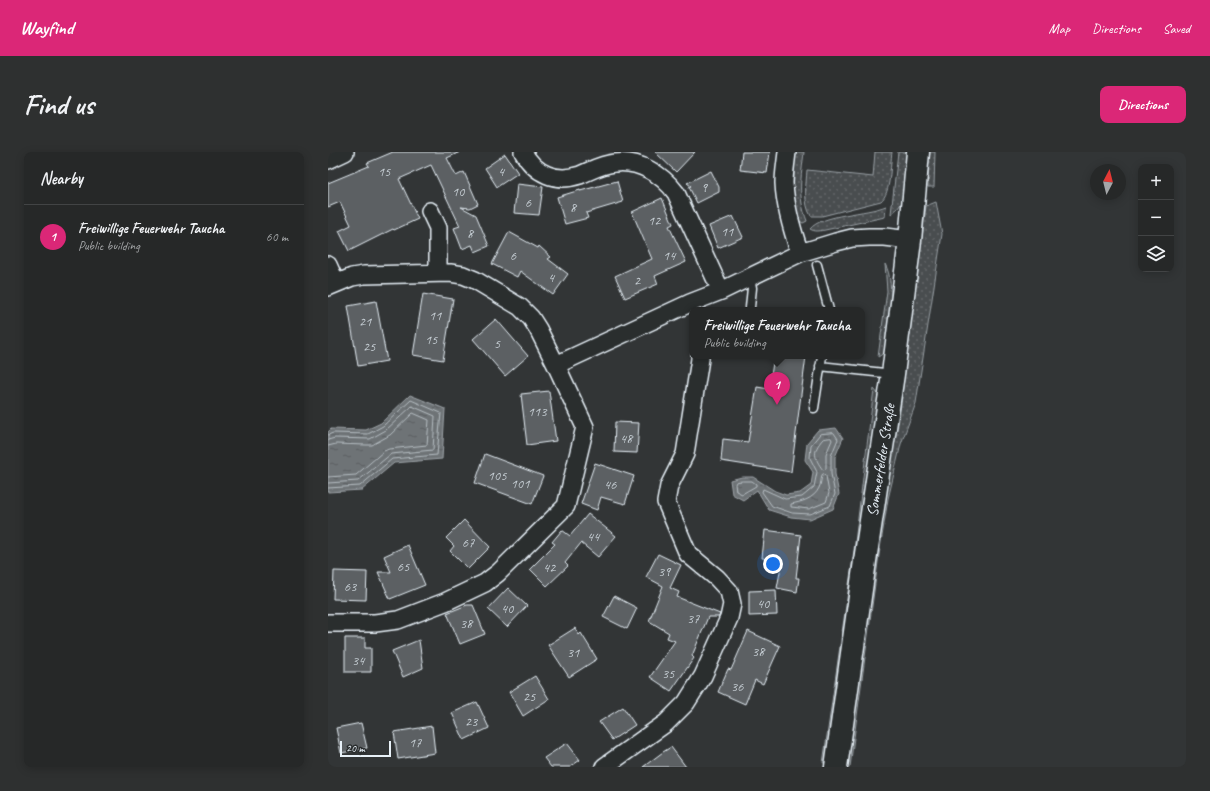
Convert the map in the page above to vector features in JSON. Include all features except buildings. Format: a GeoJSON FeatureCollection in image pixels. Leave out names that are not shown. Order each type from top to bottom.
{"type":"FeatureCollection","features":[{"type":"Feature","properties":{"kind":"main road","name":"Sommerfelder Straße"},"geometry":{"type":"LineString","coordinates":[[836,767],[866,554],[894,374],[910,240],[918,152]]}},
{"type":"Feature","properties":{"kind":"street"},"geometry":{"type":"LineString","coordinates":[[328,160],[345,152]]}},
{"type":"Feature","properties":{"kind":"street"},"geometry":{"type":"LineString","coordinates":[[523,152],[536,169],[547,175],[559,178],[570,178],[602,166],[627,162],[661,177],[676,192],[721,291]]}},
{"type":"Feature","properties":{"kind":"street"},"geometry":{"type":"LineString","coordinates":[[788,152],[784,182],[786,202],[792,232],[800,252]]}},
{"type":"Feature","properties":{"kind":"street"},"geometry":{"type":"LineString","coordinates":[[430,211],[438,228],[438,273]]}},
{"type":"Feature","properties":{"kind":"street"},"geometry":{"type":"LineString","coordinates":[[694,307],[721,291],[800,252],[852,238],[885,237],[910,240]]}},
{"type":"Feature","properties":{"kind":"street"},"geometry":{"type":"LineString","coordinates":[[328,265],[332,285],[352,277],[364,275],[438,273],[463,275],[475,280],[520,307],[534,323],[556,365],[585,427],[566,506],[498,573],[485,583],[445,602],[398,620],[375,623],[328,623]]}},
{"type":"Feature","properties":{"kind":"street"},"geometry":{"type":"LineString","coordinates":[[556,365],[689,310]]}},
{"type":"Feature","properties":{"kind":"street"},"geometry":{"type":"LineString","coordinates":[[604,767],[666,723],[686,703],[703,676],[729,618],[732,604],[729,591],[717,578],[688,554],[666,502],[669,486],[685,454],[700,359]]}},
{"type":"Feature","properties":{"kind":"lane"},"geometry":{"type":"LineString","coordinates":[[817,266],[828,307]]}},
{"type":"Feature","properties":{"kind":"lane"},"geometry":{"type":"LineString","coordinates":[[750,277],[752,288],[750,307]]}},
{"type":"Feature","properties":{"kind":"lane"},"geometry":{"type":"LineString","coordinates":[[814,408],[821,359]]}},
{"type":"Feature","properties":{"kind":"lane"},"geometry":{"type":"LineString","coordinates":[[820,366],[894,374]]}},
{"type":"Feature","properties":{"kind":"shaded area"},"geometry":{"type":"Polygon","coordinates":[[[795,152],[804,152],[801,195],[807,221],[803,223],[798,220],[793,197],[795,152]]]}},
{"type":"Feature","properties":{"kind":"shaded area"},"geometry":{"type":"Polygon","coordinates":[[[875,152],[892,152],[890,178],[887,192],[881,201],[822,216],[811,216],[808,211],[806,200],[807,170],[873,177],[875,152]]]}},
{"type":"Feature","properties":{"kind":"shaded area"},"geometry":{"type":"Polygon","coordinates":[[[898,152],[908,152],[902,202],[891,214],[898,152]]]}},
{"type":"Feature","properties":{"kind":"shaded area"},"geometry":{"type":"Polygon","coordinates":[[[929,152],[935,152],[934,187],[928,187],[929,152]]]}},
{"type":"Feature","properties":{"kind":"shaded area"},"geometry":{"type":"Polygon","coordinates":[[[936,202],[942,234],[916,403],[901,444],[888,499],[850,767],[844,767],[882,498],[899,419],[926,206],[936,202]]]}},
{"type":"Feature","properties":{"kind":"shaded area"},"geometry":{"type":"Polygon","coordinates":[[[886,206],[885,217],[823,230],[815,231],[810,229],[824,220],[886,206]]]}},
{"type":"Feature","properties":{"kind":"shaded area"},"geometry":{"type":"Polygon","coordinates":[[[885,264],[889,273],[891,295],[884,353],[878,357],[887,291],[885,264]]]}},
{"type":"Feature","properties":{"kind":"shaded area"},"geometry":{"type":"Polygon","coordinates":[[[874,389],[879,395],[830,761],[823,763],[854,550],[874,389]]]}},
{"type":"Feature","properties":{"kind":"water"},"geometry":{"type":"Polygon","coordinates":[[[410,395],[445,409],[442,459],[394,463],[362,490],[328,492],[328,432],[331,429],[366,430],[381,423],[410,395]]]}},
{"type":"Feature","properties":{"kind":"water"},"geometry":{"type":"Polygon","coordinates":[[[836,428],[843,438],[835,457],[835,474],[839,494],[833,509],[810,519],[791,517],[769,510],[757,490],[743,500],[732,494],[730,480],[742,477],[753,477],[775,491],[786,495],[800,493],[811,485],[813,472],[805,460],[807,443],[818,430],[836,428]]]}},
{"type":"Feature","properties":{"kind":"place","name":"Freiwillige Feuerwehr Taucha"},"geometry":{"type":"Point","coordinates":[777,405]}}]}
